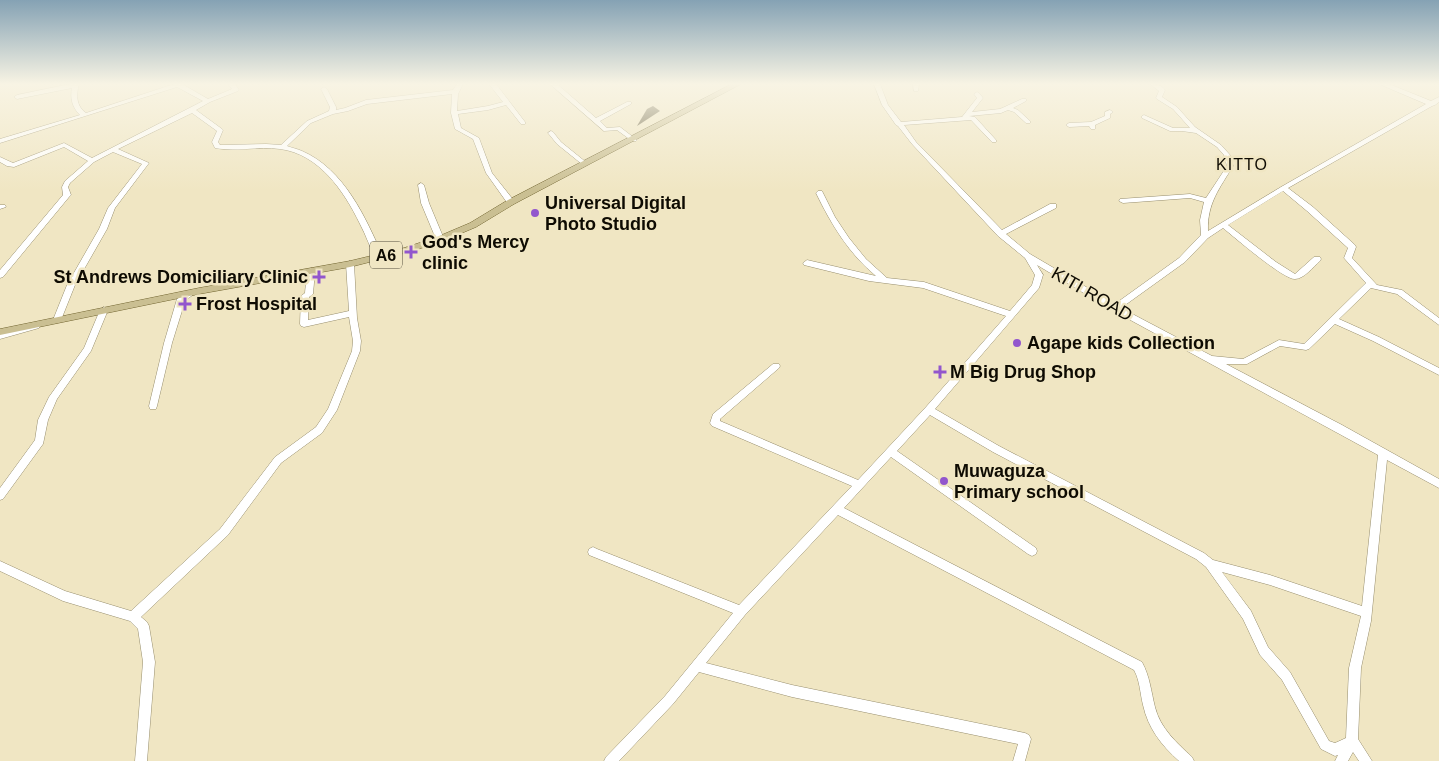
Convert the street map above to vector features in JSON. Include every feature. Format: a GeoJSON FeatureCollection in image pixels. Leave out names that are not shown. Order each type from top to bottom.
{"type":"FeatureCollection","features":[{"type":"Feature","properties":{"kind":"main road","name":"A6"},"geometry":{"type":"LineString","coordinates":[[0,332],[191,293],[350,264],[440,239],[473,225],[511,202],[672,120]]}},
{"type":"Feature","properties":{"kind":"street"},"geometry":{"type":"LineString","coordinates":[[0,141],[71,120]]}},
{"type":"Feature","properties":{"kind":"street"},"geometry":{"type":"LineString","coordinates":[[0,274],[67,196],[65,187],[67,182],[92,161],[173,120]]}},
{"type":"Feature","properties":{"kind":"street"},"geometry":{"type":"LineString","coordinates":[[205,120],[220,130],[215,142],[217,147],[283,147],[320,164],[341,187],[368,231],[379,257]]}},
{"type":"Feature","properties":{"kind":"street"},"geometry":{"type":"LineString","coordinates":[[283,147],[309,122],[315,120]]}},
{"type":"Feature","properties":{"kind":"street"},"geometry":{"type":"LineString","coordinates":[[456,120],[459,132],[476,138],[489,173],[511,202]]}},
{"type":"Feature","properties":{"kind":"street"},"geometry":{"type":"LineString","coordinates":[[598,120],[595,121],[606,130],[622,130],[634,140]]}},
{"type":"Feature","properties":{"kind":"street","name":"KITI ROAD"},"geometry":{"type":"LineString","coordinates":[[895,120],[914,143],[1001,234],[1028,256],[1115,308],[1439,484]]}},
{"type":"Feature","properties":{"kind":"street"},"geometry":{"type":"LineString","coordinates":[[898,124],[932,120]]}},
{"type":"Feature","properties":{"kind":"street"},"geometry":{"type":"LineString","coordinates":[[974,120],[994,141]]}},
{"type":"Feature","properties":{"kind":"street"},"geometry":{"type":"LineString","coordinates":[[1069,126],[1093,126],[1104,120]]}},
{"type":"Feature","properties":{"kind":"street"},"geometry":{"type":"LineString","coordinates":[[1149,120],[1172,130],[1182,129],[1198,132]]}},
{"type":"Feature","properties":{"kind":"street"},"geometry":{"type":"LineString","coordinates":[[1184,120],[1219,146],[1230,162],[1228,172],[1208,200],[1204,220],[1205,236]]}},
{"type":"Feature","properties":{"kind":"street"},"geometry":{"type":"LineString","coordinates":[[1115,308],[1182,260],[1205,236],[1224,226],[1282,188],[1403,120]]}},
{"type":"Feature","properties":{"kind":"street"},"geometry":{"type":"LineString","coordinates":[[551,133],[559,143],[585,164]]}},
{"type":"Feature","properties":{"kind":"street"},"geometry":{"type":"LineString","coordinates":[[0,159],[9,165],[14,165],[64,145],[92,161]]}},
{"type":"Feature","properties":{"kind":"street"},"geometry":{"type":"LineString","coordinates":[[57,320],[71,285],[112,208],[145,167],[146,163],[113,149]]}},
{"type":"Feature","properties":{"kind":"street"},"geometry":{"type":"LineString","coordinates":[[421,185],[425,203],[440,239]]}},
{"type":"Feature","properties":{"kind":"street"},"geometry":{"type":"LineString","coordinates":[[1282,188],[1310,209],[1352,247],[1348,258],[1371,283],[1381,290],[1399,292],[1439,322]]}},
{"type":"Feature","properties":{"kind":"street"},"geometry":{"type":"LineString","coordinates":[[820,193],[838,228],[866,266],[883,278]]}},
{"type":"Feature","properties":{"kind":"street"},"geometry":{"type":"LineString","coordinates":[[1122,201],[1190,196],[1208,200]]}},
{"type":"Feature","properties":{"kind":"street"},"geometry":{"type":"LineString","coordinates":[[1001,234],[1053,206]]}},
{"type":"Feature","properties":{"kind":"street"},"geometry":{"type":"LineString","coordinates":[[1224,226],[1273,264],[1294,277],[1318,260]]}},
{"type":"Feature","properties":{"kind":"street"},"geometry":{"type":"LineString","coordinates":[[610,761],[669,700],[741,611],[838,510],[929,410],[1038,281],[1039,275],[1028,256]]}},
{"type":"Feature","properties":{"kind":"street"},"geometry":{"type":"LineString","coordinates":[[806,263],[869,278],[883,278],[924,285],[1010,314]]}},
{"type":"Feature","properties":{"kind":"street"},"geometry":{"type":"LineString","coordinates":[[133,617],[224,532],[278,460],[319,430],[332,410],[358,343],[356,330],[353,326],[350,264]]}},
{"type":"Feature","properties":{"kind":"street"},"geometry":{"type":"LineString","coordinates":[[311,271],[309,294],[305,296],[304,324],[353,313]]}},
{"type":"Feature","properties":{"kind":"street"},"geometry":{"type":"LineString","coordinates":[[1207,359],[1244,362],[1279,343],[1306,348],[1371,283]]}},
{"type":"Feature","properties":{"kind":"street"},"geometry":{"type":"LineString","coordinates":[[153,406],[168,343],[182,299],[191,293]]}},
{"type":"Feature","properties":{"kind":"street"},"geometry":{"type":"LineString","coordinates":[[0,496],[40,441],[44,420],[53,397],[88,349],[104,310]]}},
{"type":"Feature","properties":{"kind":"street"},"geometry":{"type":"LineString","coordinates":[[1334,320],[1376,339],[1439,372]]}},
{"type":"Feature","properties":{"kind":"street"},"geometry":{"type":"LineString","coordinates":[[0,336],[46,322]]}},
{"type":"Feature","properties":{"kind":"street"},"geometry":{"type":"LineString","coordinates":[[776,366],[716,416],[715,423],[860,485]]}},
{"type":"Feature","properties":{"kind":"street"},"geometry":{"type":"LineString","coordinates":[[929,410],[996,449],[1200,556],[1210,564],[1247,614],[1264,651],[1286,676],[1325,745],[1335,750],[1352,741]]}},
{"type":"Feature","properties":{"kind":"street"},"geometry":{"type":"LineString","coordinates":[[891,452],[1032,551]]}},
{"type":"Feature","properties":{"kind":"street"},"geometry":{"type":"LineString","coordinates":[[1341,761],[1352,741],[1355,668],[1366,613],[1383,454]]}},
{"type":"Feature","properties":{"kind":"street"},"geometry":{"type":"LineString","coordinates":[[838,510],[1138,666],[1146,679],[1149,707],[1156,725],[1176,751],[1188,761]]}},
{"type":"Feature","properties":{"kind":"street"},"geometry":{"type":"LineString","coordinates":[[593,552],[741,611]]}},
{"type":"Feature","properties":{"kind":"street"},"geometry":{"type":"LineString","coordinates":[[1210,564],[1270,580],[1366,613]]}},
{"type":"Feature","properties":{"kind":"street"},"geometry":{"type":"LineString","coordinates":[[0,566],[63,596],[133,617],[143,626],[149,662],[141,761]]}},
{"type":"Feature","properties":{"kind":"street"},"geometry":{"type":"LineString","coordinates":[[698,666],[792,691],[1025,740],[1019,761]]}},
{"type":"Feature","properties":{"kind":"street"},"geometry":{"type":"LineString","coordinates":[[1352,741],[1366,761]]}},
{"type":"Feature","properties":{"kind":"building"},"geometry":{"type":"Polygon","coordinates":[[[641,120],[647,120],[637,126],[641,120]]]}},
{"type":"Feature","properties":{"kind":"place","name":"Universal Digital Photo Studio"},"geometry":{"type":"Point","coordinates":[535,213]}},
{"type":"Feature","properties":{"kind":"place","name":"God's Mercy clinic"},"geometry":{"type":"Point","coordinates":[411,252]}},
{"type":"Feature","properties":{"kind":"place","name":"St Andrews Domiciliary Clinic"},"geometry":{"type":"Point","coordinates":[319,277]}},
{"type":"Feature","properties":{"kind":"place","name":"Frost Hospital"},"geometry":{"type":"Point","coordinates":[185,304]}},
{"type":"Feature","properties":{"kind":"place","name":"Agape kids Collection"},"geometry":{"type":"Point","coordinates":[1017,343]}},
{"type":"Feature","properties":{"kind":"place","name":"M Big Drug Shop"},"geometry":{"type":"Point","coordinates":[940,372]}},
{"type":"Feature","properties":{"kind":"place","name":"Muwaguza Primary school"},"geometry":{"type":"Point","coordinates":[944,481]}},
{"type":"Feature","properties":{"kind":"district","name":"KITTO"},"geometry":{"type":"Point","coordinates":[1242,164]}}]}
